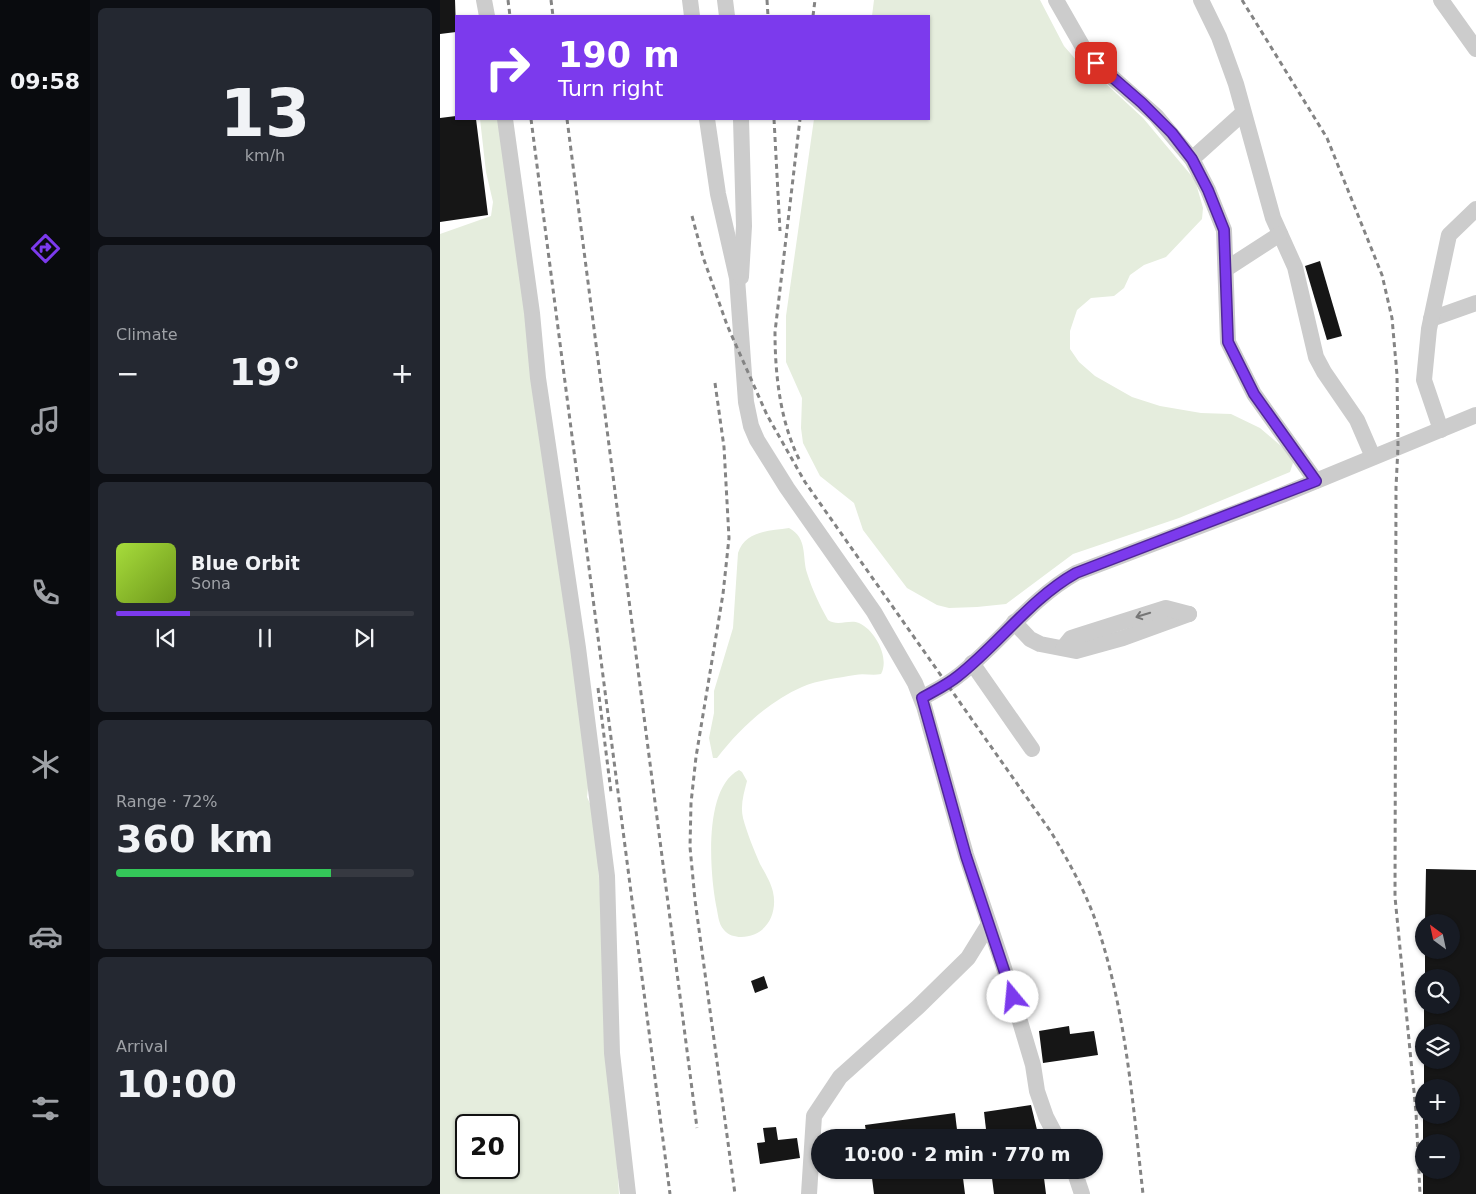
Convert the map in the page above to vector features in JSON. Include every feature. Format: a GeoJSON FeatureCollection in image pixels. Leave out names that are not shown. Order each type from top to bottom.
{"type":"FeatureCollection","features":[{"type":"Feature","properties":{"kind":"lane"},"geometry":{"type":"LineString","coordinates":[[484,0],[487,15]]}},
{"type":"Feature","properties":{"kind":"lane"},"geometry":{"type":"LineString","coordinates":[[690,0],[692,15]]}},
{"type":"Feature","properties":{"kind":"lane"},"geometry":{"type":"LineString","coordinates":[[725,0],[727,15]]}},
{"type":"Feature","properties":{"kind":"lane"},"geometry":{"type":"LineString","coordinates":[[1056,0],[1084,49],[1096,63],[1156,116],[1192,159],[1208,190],[1224,230],[1228,342],[1254,394],[1316,481]]}},
{"type":"Feature","properties":{"kind":"lane"},"geometry":{"type":"LineString","coordinates":[[1202,0],[1219,37],[1236,84],[1273,218],[1295,267],[1316,357],[1357,420],[1373,458]]}},
{"type":"Feature","properties":{"kind":"lane"},"geometry":{"type":"LineString","coordinates":[[1441,0],[1476,49]]}},
{"type":"Feature","properties":{"kind":"lane"},"geometry":{"type":"LineString","coordinates":[[1192,159],[1243,113]]}},
{"type":"Feature","properties":{"kind":"lane"},"geometry":{"type":"LineString","coordinates":[[505,120],[532,313],[538,378],[578,648],[607,876],[612,1053],[628,1194]]}},
{"type":"Feature","properties":{"kind":"lane"},"geometry":{"type":"LineString","coordinates":[[707,120],[719,200],[738,291],[746,402],[751,426],[757,440],[787,488],[874,612],[916,683],[922,698],[966,856],[1033,1065],[1037,1091],[1052,1129]]}},
{"type":"Feature","properties":{"kind":"lane"},"geometry":{"type":"LineString","coordinates":[[738,291],[744,258],[741,120]]}},
{"type":"Feature","properties":{"kind":"lane"},"geometry":{"type":"LineString","coordinates":[[1441,430],[1424,380],[1431,319],[1449,235],[1476,210]]}},
{"type":"Feature","properties":{"kind":"lane"},"geometry":{"type":"LineString","coordinates":[[1226,269],[1280,234]]}},
{"type":"Feature","properties":{"kind":"lane"},"geometry":{"type":"LineString","coordinates":[[1431,319],[1476,304]]}},
{"type":"Feature","properties":{"kind":"lane"},"geometry":{"type":"LineString","coordinates":[[922,698],[947,684],[1050,590],[1076,573],[1316,481],[1476,416]]}},
{"type":"Feature","properties":{"kind":"lane"},"geometry":{"type":"LineString","coordinates":[[1014,622],[1030,639],[1040,644],[1076,651],[1123,638],[1189,614],[1166,608],[1071,638],[1064,648]]}},
{"type":"Feature","properties":{"kind":"lane"},"geometry":{"type":"LineString","coordinates":[[972,663],[1032,749]]}},
{"type":"Feature","properties":{"kind":"lane"},"geometry":{"type":"LineString","coordinates":[[809,1194],[814,1116],[840,1077],[918,1007],[968,958],[989,924]]}},
{"type":"Feature","properties":{"kind":"lane"},"geometry":{"type":"LineString","coordinates":[[1077,1179],[1082,1194]]}},
{"type":"Feature","properties":{"kind":"green space"},"geometry":{"type":"Polygon","coordinates":[[[874,0],[1040,0],[1064,46],[1077,61],[1104,82],[1143,118],[1195,180],[1203,208],[1202,219],[1166,257],[1144,265],[1130,275],[1124,288],[1114,296],[1091,298],[1077,310],[1070,331],[1070,349],[1079,362],[1095,376],[1132,397],[1160,406],[1201,413],[1231,414],[1260,428],[1287,451],[1293,463],[1290,472],[1179,518],[1073,554],[1006,604],[949,608],[937,605],[907,588],[863,530],[854,503],[820,476],[803,443],[801,428],[802,398],[786,362],[786,316],[814,120],[930,120],[930,15],[872,15],[874,0]]]}},
{"type":"Feature","properties":{"kind":"green space"},"geometry":{"type":"Polygon","coordinates":[[[480,120],[500,120],[589,778],[587,797],[595,815],[619,1194],[440,1194],[440,234],[491,216],[493,202],[486,172],[480,120]]]}},
{"type":"Feature","properties":{"kind":"green space"},"geometry":{"type":"Polygon","coordinates":[[[789,528],[795,532],[802,542],[809,579],[828,620],[836,623],[855,622],[865,627],[879,645],[884,660],[883,668],[881,674],[858,674],[821,681],[789,693],[755,717],[717,758],[713,758],[709,738],[714,713],[714,691],[733,628],[738,553],[746,540],[758,533],[789,528]]]}},
{"type":"Feature","properties":{"kind":"green space"},"geometry":{"type":"Polygon","coordinates":[[[739,770],[747,781],[742,804],[743,818],[755,853],[771,885],[774,900],[772,916],[763,929],[750,936],[741,937],[728,933],[719,922],[711,853],[714,812],[719,794],[727,780],[739,770]]]}},
{"type":"Feature","properties":{"kind":"building"},"geometry":{"type":"Polygon","coordinates":[[[440,0],[455,0],[455,32],[440,34],[440,0]]]}},
{"type":"Feature","properties":{"kind":"building"},"geometry":{"type":"Polygon","coordinates":[[[455,116],[455,120],[476,120],[488,215],[440,222],[440,118],[455,116]]]}},
{"type":"Feature","properties":{"kind":"building"},"geometry":{"type":"Polygon","coordinates":[[[1320,261],[1342,336],[1327,340],[1305,266],[1320,261]]]}},
{"type":"Feature","properties":{"kind":"building"},"geometry":{"type":"Polygon","coordinates":[[[1426,869],[1476,870],[1476,1194],[1423,1194],[1423,1179],[1460,1179],[1460,1134],[1423,1134],[1423,1124],[1460,1124],[1460,1079],[1424,1079],[1424,1069],[1460,1069],[1460,1024],[1424,1024],[1424,1014],[1460,1014],[1460,969],[1425,969],[1425,959],[1460,959],[1460,914],[1425,914],[1426,869]]]}},
{"type":"Feature","properties":{"kind":"building"},"geometry":{"type":"Polygon","coordinates":[[[764,976],[768,988],[755,993],[751,981],[764,976]]]}},
{"type":"Feature","properties":{"kind":"building"},"geometry":{"type":"Polygon","coordinates":[[[1069,1026],[1070,1034],[1094,1031],[1098,1055],[1043,1063],[1039,1031],[1069,1026]]]}},
{"type":"Feature","properties":{"kind":"building"},"geometry":{"type":"Polygon","coordinates":[[[1031,1105],[1037,1129],[986,1129],[984,1112],[1031,1105]]]}},
{"type":"Feature","properties":{"kind":"building"},"geometry":{"type":"Polygon","coordinates":[[[955,1113],[957,1129],[866,1129],[865,1125],[955,1113]]]}},
{"type":"Feature","properties":{"kind":"building"},"geometry":{"type":"Polygon","coordinates":[[[776,1127],[778,1140],[797,1138],[800,1158],[760,1164],[757,1143],[765,1142],[763,1128],[776,1127]]]}},
{"type":"Feature","properties":{"kind":"building"},"geometry":{"type":"Polygon","coordinates":[[[872,1179],[963,1179],[965,1194],[874,1194],[872,1179]]]}},
{"type":"Feature","properties":{"kind":"building"},"geometry":{"type":"Polygon","coordinates":[[[992,1179],[1044,1179],[1046,1194],[994,1194],[992,1179]]]}},
{"type":"Feature","properties":{"kind":"railway"},"geometry":{"type":"LineString","coordinates":[[508,0],[510,15]]}},
{"type":"Feature","properties":{"kind":"railway"},"geometry":{"type":"LineString","coordinates":[[551,0],[553,15]]}},
{"type":"Feature","properties":{"kind":"railway"},"geometry":{"type":"LineString","coordinates":[[767,0],[768,15]]}},
{"type":"Feature","properties":{"kind":"railway"},"geometry":{"type":"LineString","coordinates":[[813,15],[815,0]]}},
{"type":"Feature","properties":{"kind":"railway"},"geometry":{"type":"LineString","coordinates":[[1242,0],[1327,138],[1382,275],[1392,318],[1397,375],[1398,447],[1396,487],[1395,897],[1416,1112],[1420,1194]]}},
{"type":"Feature","properties":{"kind":"railway"},"geometry":{"type":"LineString","coordinates":[[531,120],[670,1194]]}},
{"type":"Feature","properties":{"kind":"railway"},"geometry":{"type":"LineString","coordinates":[[567,120],[697,1128]]}},
{"type":"Feature","properties":{"kind":"railway"},"geometry":{"type":"LineString","coordinates":[[774,120],[780,231]]}},
{"type":"Feature","properties":{"kind":"railway"},"geometry":{"type":"LineString","coordinates":[[799,459],[783,413],[776,364],[775,332],[800,120]]}},
{"type":"Feature","properties":{"kind":"railway"},"geometry":{"type":"LineString","coordinates":[[692,216],[703,257],[727,325],[767,415],[805,482],[1051,832],[1083,891],[1094,915],[1108,960],[1122,1026],[1132,1093],[1143,1194]]}},
{"type":"Feature","properties":{"kind":"railway"},"geometry":{"type":"LineString","coordinates":[[715,383],[724,447],[729,538],[723,594],[696,757],[691,803],[690,847],[695,900],[735,1194]]}},
{"type":"Feature","properties":{"kind":"railway"},"geometry":{"type":"LineString","coordinates":[[598,688],[611,792]]}},
{"type":"Feature","properties":{"kind":"route"},"geometry":{"type":"LineString","coordinates":[[1013,997],[966,856],[922,698],[959,675],[1037,601],[1076,573],[1316,481],[1282,436],[1254,394],[1228,342],[1226,333],[1226,246],[1224,230],[1208,190],[1192,159],[1156,116],[1096,63]]}}]}
